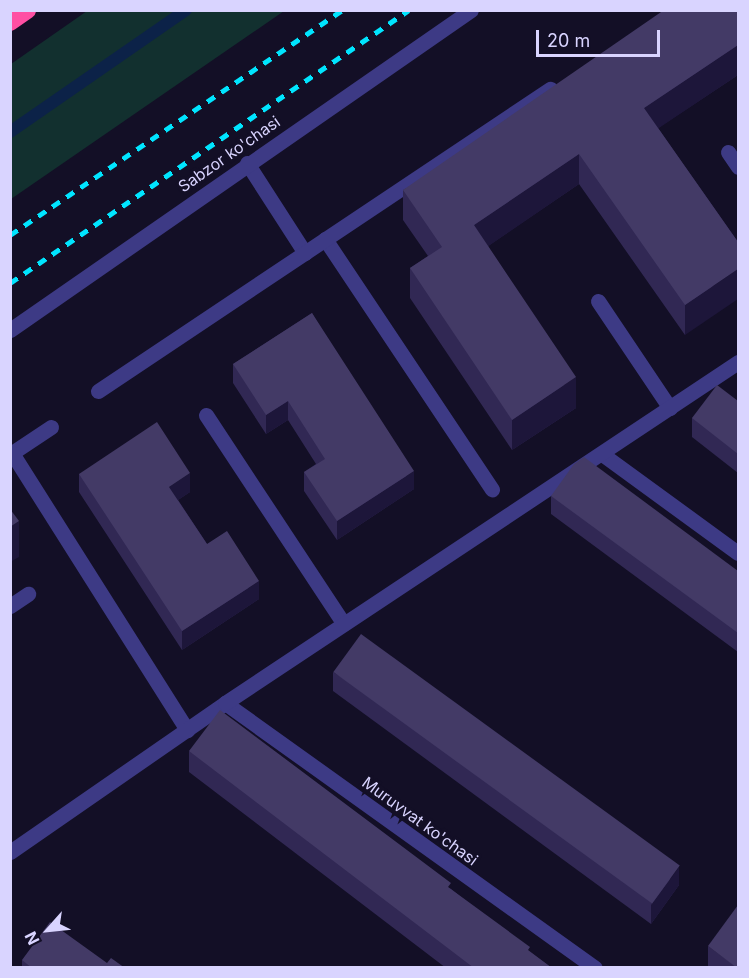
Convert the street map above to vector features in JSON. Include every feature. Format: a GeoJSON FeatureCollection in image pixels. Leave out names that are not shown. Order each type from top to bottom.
{"type":"FeatureCollection","features":[{"type":"Feature","properties":{"kind":"highway"},"geometry":{"type":"LineString","coordinates":[[10,22],[27,10]]}},
{"type":"Feature","properties":{"kind":"street","name":"Sabzor ko'chasi"},"geometry":{"type":"LineString","coordinates":[[10,330],[247,163],[471,10]]}},
{"type":"Feature","properties":{"kind":"street"},"geometry":{"type":"LineString","coordinates":[[98,391],[560,82]]}},
{"type":"Feature","properties":{"kind":"street"},"geometry":{"type":"LineString","coordinates":[[729,152],[738,167]]}},
{"type":"Feature","properties":{"kind":"street"},"geometry":{"type":"LineString","coordinates":[[247,163],[305,253]]}},
{"type":"Feature","properties":{"kind":"street"},"geometry":{"type":"LineString","coordinates":[[325,239],[492,489]]}},
{"type":"Feature","properties":{"kind":"street"},"geometry":{"type":"LineString","coordinates":[[598,301],[670,408]]}},
{"type":"Feature","properties":{"kind":"street"},"geometry":{"type":"LineString","coordinates":[[10,852],[225,703],[738,362]]}},
{"type":"Feature","properties":{"kind":"street"},"geometry":{"type":"LineString","coordinates":[[206,415],[344,624]]}},
{"type":"Feature","properties":{"kind":"street"},"geometry":{"type":"LineString","coordinates":[[51,427],[12,453],[187,730]]}},
{"type":"Feature","properties":{"kind":"street"},"geometry":{"type":"LineString","coordinates":[[602,454],[738,553]]}},
{"type":"Feature","properties":{"kind":"street"},"geometry":{"type":"LineString","coordinates":[[10,606],[28,594]]}},
{"type":"Feature","properties":{"kind":"street","name":"Muruvvat ko'chasi"},"geometry":{"type":"LineString","coordinates":[[225,703],[595,968]]}},
{"type":"Feature","properties":{"kind":"green space"},"geometry":{"type":"Polygon","coordinates":[[[87,11],[284,11],[11,199],[11,64],[87,11]]]}},
{"type":"Feature","properties":{"kind":"building"},"geometry":{"type":"Polygon","coordinates":[[[664,10],[738,10],[738,45],[644,108],[738,242],[738,269],[685,305],[579,154],[474,225],[576,377],[512,420],[410,268],[442,247],[403,190],[664,10]]]}},
{"type":"Feature","properties":{"kind":"building"},"geometry":{"type":"Polygon","coordinates":[[[312,313],[414,471],[337,521],[304,472],[325,459],[288,401],[266,415],[233,364],[312,313]]]}},
{"type":"Feature","properties":{"kind":"building"},"geometry":{"type":"Polygon","coordinates":[[[717,385],[738,401],[738,454],[692,418],[717,385]]]}},
{"type":"Feature","properties":{"kind":"building"},"geometry":{"type":"Polygon","coordinates":[[[157,422],[190,473],[169,487],[207,544],[227,531],[259,581],[182,631],[79,474],[157,422]]]}},
{"type":"Feature","properties":{"kind":"building"},"geometry":{"type":"Polygon","coordinates":[[[584,457],[738,571],[738,633],[551,496],[574,464],[584,457]]]}},
{"type":"Feature","properties":{"kind":"building"},"geometry":{"type":"Polygon","coordinates":[[[10,509],[19,521],[10,527],[10,509]]]}},
{"type":"Feature","properties":{"kind":"building"},"geometry":{"type":"Polygon","coordinates":[[[361,634],[680,866],[652,904],[333,672],[361,634]]]}},
{"type":"Feature","properties":{"kind":"building"},"geometry":{"type":"Polygon","coordinates":[[[220,710],[451,883],[448,887],[530,947],[528,950],[552,968],[474,968],[189,751],[220,710]]]}},
{"type":"Feature","properties":{"kind":"building"},"geometry":{"type":"Polygon","coordinates":[[[738,905],[738,968],[737,968],[708,946],[738,905]]]}},
{"type":"Feature","properties":{"kind":"building"},"geometry":{"type":"Polygon","coordinates":[[[50,922],[107,963],[111,958],[125,968],[32,968],[22,960],[50,922]]]}},
{"type":"Feature","properties":{"kind":"waterway"},"geometry":{"type":"LineString","coordinates":[[10,132],[186,10]]}},
{"type":"Feature","properties":{"kind":"railway"},"geometry":{"type":"LineString","coordinates":[[10,235],[342,10]]}},
{"type":"Feature","properties":{"kind":"railway"},"geometry":{"type":"LineString","coordinates":[[10,283],[409,10]]}}]}
